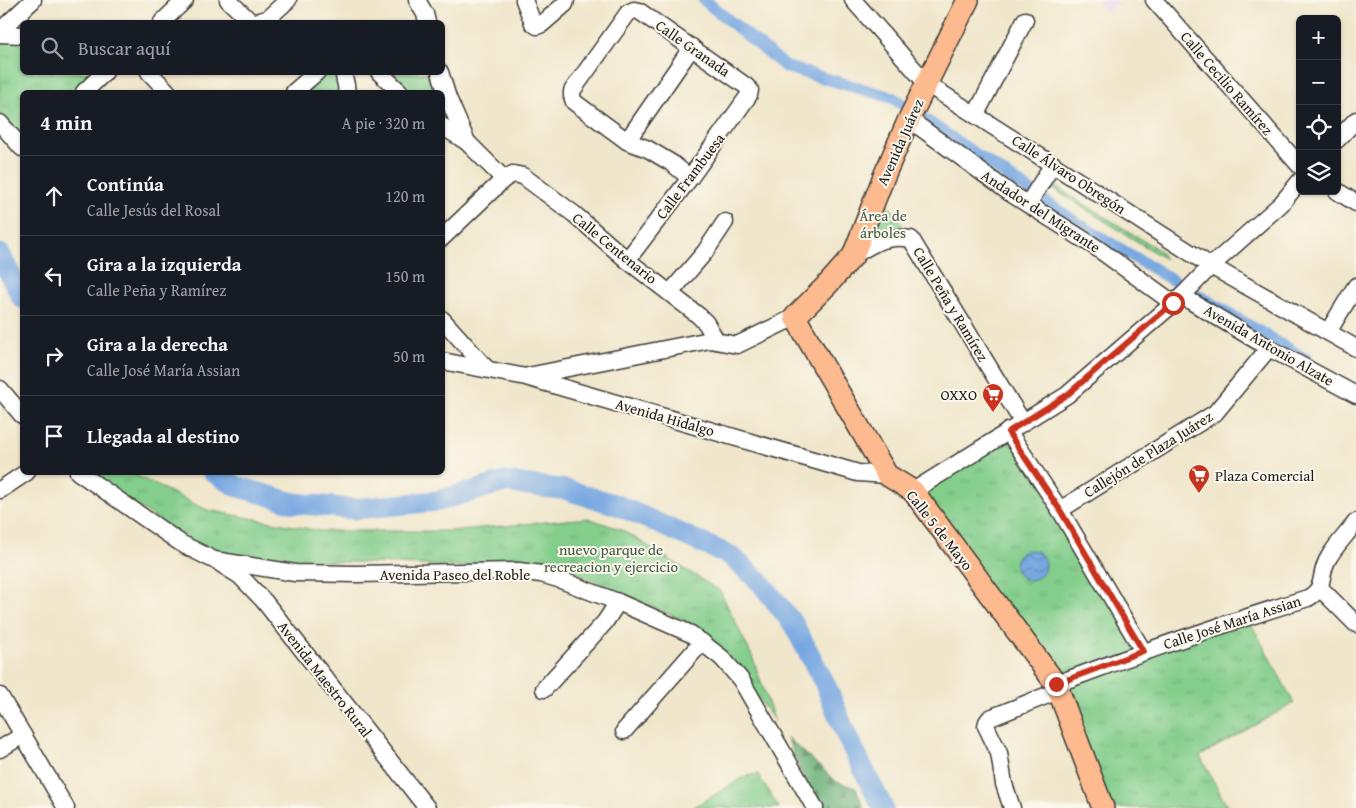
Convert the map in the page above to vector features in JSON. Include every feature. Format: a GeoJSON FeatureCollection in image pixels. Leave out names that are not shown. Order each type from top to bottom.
{"type":"FeatureCollection","features":[{"type":"Feature","properties":{"kind":"main road","name":"Avenida Juárez"},"geometry":{"type":"LineString","coordinates":[[795,317],[853,256],[884,176],[910,117],[968,0]]}},
{"type":"Feature","properties":{"kind":"main road","name":"Calle 5 de Mayo"},"geometry":{"type":"LineString","coordinates":[[795,317],[887,475],[914,491],[1057,687],[1103,808]]}},
{"type":"Feature","properties":{"kind":"street"},"geometry":{"type":"LineString","coordinates":[[0,33],[33,0]]}},
{"type":"Feature","properties":{"kind":"street"},"geometry":{"type":"LineString","coordinates":[[164,20],[185,0]]}},
{"type":"Feature","properties":{"kind":"street"},"geometry":{"type":"LineString","coordinates":[[228,0],[250,20]]}},
{"type":"Feature","properties":{"kind":"street"},"geometry":{"type":"LineString","coordinates":[[263,20],[267,19],[288,0]]}},
{"type":"Feature","properties":{"kind":"street"},"geometry":{"type":"LineString","coordinates":[[423,12],[434,0]]}},
{"type":"Feature","properties":{"kind":"street"},"geometry":{"type":"LineString","coordinates":[[524,0],[533,23],[537,26],[542,24],[566,0]]}},
{"type":"Feature","properties":{"kind":"street","name":"Calle Álvaro Obregón"},"geometry":{"type":"LineString","coordinates":[[853,0],[926,87],[976,114],[1050,168],[1208,268],[1356,348]]}},
{"type":"Feature","properties":{"kind":"street","name":"Calle Cecilio Ramírez"},"geometry":{"type":"LineString","coordinates":[[1154,0],[1296,161]]}},
{"type":"Feature","properties":{"kind":"street","name":"Calle Granada"},"geometry":{"type":"LineString","coordinates":[[628,141],[574,102],[572,91],[628,13],[634,10],[639,11],[692,47],[750,90]]}},
{"type":"Feature","properties":{"kind":"street"},"geometry":{"type":"LineString","coordinates":[[976,114],[1025,20]]}},
{"type":"Feature","properties":{"kind":"street"},"geometry":{"type":"LineString","coordinates":[[0,33],[20,35]]}},
{"type":"Feature","properties":{"kind":"street"},"geometry":{"type":"LineString","coordinates":[[690,178],[673,164],[648,149],[628,141],[692,47]]}},
{"type":"Feature","properties":{"kind":"street"},"geometry":{"type":"LineString","coordinates":[[86,90],[102,75]]}},
{"type":"Feature","properties":{"kind":"street"},"geometry":{"type":"LineString","coordinates":[[152,75],[166,90]]}},
{"type":"Feature","properties":{"kind":"street"},"geometry":{"type":"LineString","coordinates":[[296,90],[309,75]]}},
{"type":"Feature","properties":{"kind":"street"},"geometry":{"type":"LineString","coordinates":[[344,75],[346,90]]}},
{"type":"Feature","properties":{"kind":"street"},"geometry":{"type":"LineString","coordinates":[[382,75],[398,90]]}},
{"type":"Feature","properties":{"kind":"street"},"geometry":{"type":"LineString","coordinates":[[441,75],[448,98],[467,142]]}},
{"type":"Feature","properties":{"kind":"street","name":"Calle Frambuesa"},"geometry":{"type":"LineString","coordinates":[[627,260],[690,178],[749,95],[750,90]]}},
{"type":"Feature","properties":{"kind":"street","name":"Andador del Migrante"},"geometry":{"type":"LineString","coordinates":[[910,117],[1010,193],[1030,200],[1097,248],[1180,297]]}},
{"type":"Feature","properties":{"kind":"street"},"geometry":{"type":"LineString","coordinates":[[1341,136],[1356,120]]}},
{"type":"Feature","properties":{"kind":"street"},"geometry":{"type":"LineString","coordinates":[[0,124],[20,144]]}},
{"type":"Feature","properties":{"kind":"street"},"geometry":{"type":"LineString","coordinates":[[445,128],[467,142],[504,180],[445,235]]}},
{"type":"Feature","properties":{"kind":"street"},"geometry":{"type":"LineString","coordinates":[[1030,200],[1050,168]]}},
{"type":"Feature","properties":{"kind":"street","name":"Calle Centenario"},"geometry":{"type":"LineString","coordinates":[[504,180],[513,174],[523,176],[574,214],[627,260],[699,316],[706,323],[716,340]]}},
{"type":"Feature","properties":{"kind":"street"},"geometry":{"type":"LineString","coordinates":[[914,491],[1067,395],[1180,297],[1208,268],[1281,204],[1296,185]]}},
{"type":"Feature","properties":{"kind":"street"},"geometry":{"type":"LineString","coordinates":[[1341,194],[1356,203]]}},
{"type":"Feature","properties":{"kind":"street"},"geometry":{"type":"LineString","coordinates":[[670,293],[705,252],[725,222]]}},
{"type":"Feature","properties":{"kind":"street","name":"Calle Peña y Ramírez"},"geometry":{"type":"LineString","coordinates":[[853,256],[874,242],[898,236],[911,239],[1023,423]]}},
{"type":"Feature","properties":{"kind":"street"},"geometry":{"type":"LineString","coordinates":[[1328,332],[1356,286]]}},
{"type":"Feature","properties":{"kind":"street","name":"Avenida Antonio Alzate"},"geometry":{"type":"LineString","coordinates":[[1180,297],[1356,395]]}},
{"type":"Feature","properties":{"kind":"street","name":"Avenida Juárez"},"geometry":{"type":"LineString","coordinates":[[526,377],[710,340],[737,345],[795,317]]}},
{"type":"Feature","properties":{"kind":"street"},"geometry":{"type":"LineString","coordinates":[[445,322],[486,368]]}},
{"type":"Feature","properties":{"kind":"street","name":"Callejón de Plaza Juárez"},"geometry":{"type":"LineString","coordinates":[[1060,510],[1215,412],[1269,348]]}},
{"type":"Feature","properties":{"kind":"street","name":"Avenida Hidalgo"},"geometry":{"type":"LineString","coordinates":[[445,361],[526,377],[858,473],[887,475]]}},
{"type":"Feature","properties":{"kind":"street"},"geometry":{"type":"LineString","coordinates":[[0,389],[20,413]]}},
{"type":"Feature","properties":{"kind":"street"},"geometry":{"type":"LineString","coordinates":[[1008,432],[1060,510],[1143,651]]}},
{"type":"Feature","properties":{"kind":"street"},"geometry":{"type":"LineString","coordinates":[[0,490],[22,475]]}},
{"type":"Feature","properties":{"kind":"street","name":"Avenida Paseo del Roble"},"geometry":{"type":"LineString","coordinates":[[82,475],[182,544],[214,560],[295,573],[356,574],[519,571],[540,574],[618,602],[691,634],[722,658],[741,680],[815,808]]}},
{"type":"Feature","properties":{"kind":"street"},"geometry":{"type":"LineString","coordinates":[[1356,522],[1328,559],[1322,570],[1320,588],[1356,624]]}},
{"type":"Feature","properties":{"kind":"street","name":"Avenida Maestro Rural"},"geometry":{"type":"LineString","coordinates":[[214,560],[240,576],[264,601],[427,808]]}},
{"type":"Feature","properties":{"kind":"street","name":"Calle José María Assian"},"geometry":{"type":"LineString","coordinates":[[1012,808],[1004,784],[999,753],[986,726],[990,718],[1057,687],[1143,651],[1218,625],[1308,598],[1320,588]]}},
{"type":"Feature","properties":{"kind":"street"},"geometry":{"type":"LineString","coordinates":[[544,689],[605,622],[618,602]]}},
{"type":"Feature","properties":{"kind":"street"},"geometry":{"type":"LineString","coordinates":[[624,731],[702,642]]}},
{"type":"Feature","properties":{"kind":"street"},"geometry":{"type":"LineString","coordinates":[[0,696],[66,808]]}},
{"type":"Feature","properties":{"kind":"street"},"geometry":{"type":"LineString","coordinates":[[0,749],[23,735]]}},
{"type":"Feature","properties":{"kind":"shaded area"},"geometry":{"type":"Polygon","coordinates":[[[1095,0],[1116,0],[1119,3],[1105,12],[1095,0]]]}},
{"type":"Feature","properties":{"kind":"green space"},"geometry":{"type":"Polygon","coordinates":[[[0,34],[20,35],[20,75],[102,75],[85,90],[20,90],[20,143],[0,123],[0,34]]]}},
{"type":"Feature","properties":{"kind":"green space"},"geometry":{"type":"Polygon","coordinates":[[[315,75],[344,75],[346,90],[296,90],[315,75]]]}},
{"type":"Feature","properties":{"kind":"green space"},"geometry":{"type":"Polygon","coordinates":[[[381,75],[440,75],[442,90],[398,90],[381,75]]]}},
{"type":"Feature","properties":{"kind":"green space"},"geometry":{"type":"Polygon","coordinates":[[[1055,186],[1159,250],[1165,259],[1052,188],[1055,186]]]}},
{"type":"Feature","properties":{"kind":"green space","name":"Área de árboles"},"geometry":{"type":"Polygon","coordinates":[[[877,194],[895,213],[911,239],[853,256],[877,194]]]}},
{"type":"Feature","properties":{"kind":"green space"},"geometry":{"type":"Polygon","coordinates":[[[1008,431],[1143,651],[1247,616],[1294,703],[1200,756],[1228,808],[1103,808],[1056,684],[913,491],[1008,431]]]}},
{"type":"Feature","properties":{"kind":"green space","name":"nuevo parque de recreacion y ejercicio"},"geometry":{"type":"Polygon","coordinates":[[[88,475],[135,475],[207,510],[321,531],[449,531],[588,518],[622,530],[720,591],[752,656],[775,722],[744,678],[692,624],[564,568],[449,566],[217,557],[88,475]]]}},
{"type":"Feature","properties":{"kind":"green space"},"geometry":{"type":"Polygon","coordinates":[[[787,737],[837,782],[856,788],[864,808],[817,808],[808,791],[787,737]]]}},
{"type":"Feature","properties":{"kind":"green space"},"geometry":{"type":"Polygon","coordinates":[[[758,774],[779,808],[692,808],[746,776],[758,774]]]}},
{"type":"Feature","properties":{"kind":"water"},"geometry":{"type":"Polygon","coordinates":[[[1030,550],[1041,554],[1045,565],[1041,576],[1030,580],[1019,576],[1015,565],[1019,554],[1030,550]]]}},
{"type":"Feature","properties":{"kind":"waterway"},"geometry":{"type":"LineString","coordinates":[[704,0],[786,67],[893,98],[1080,225],[1307,360]]}},
{"type":"Feature","properties":{"kind":"waterway"},"geometry":{"type":"LineString","coordinates":[[0,254],[20,294]]}},
{"type":"Feature","properties":{"kind":"waterway"},"geometry":{"type":"LineString","coordinates":[[218,475],[236,486],[294,503],[353,509],[438,501],[504,482],[567,490],[617,505],[731,556],[761,583],[794,625],[825,684],[849,741],[883,808]]}},
{"type":"Feature","properties":{"kind":"place","name":"OXXO"},"geometry":{"type":"Point","coordinates":[993,413]}},
{"type":"Feature","properties":{"kind":"place","name":"Plaza Comercial"},"geometry":{"type":"Point","coordinates":[1199,494]}},
{"type":"Feature","properties":{"kind":"route"},"geometry":{"type":"LineString","coordinates":[[1056,684],[1143,651],[1060,510],[1008,432],[1067,395],[1173,303]]}}]}
